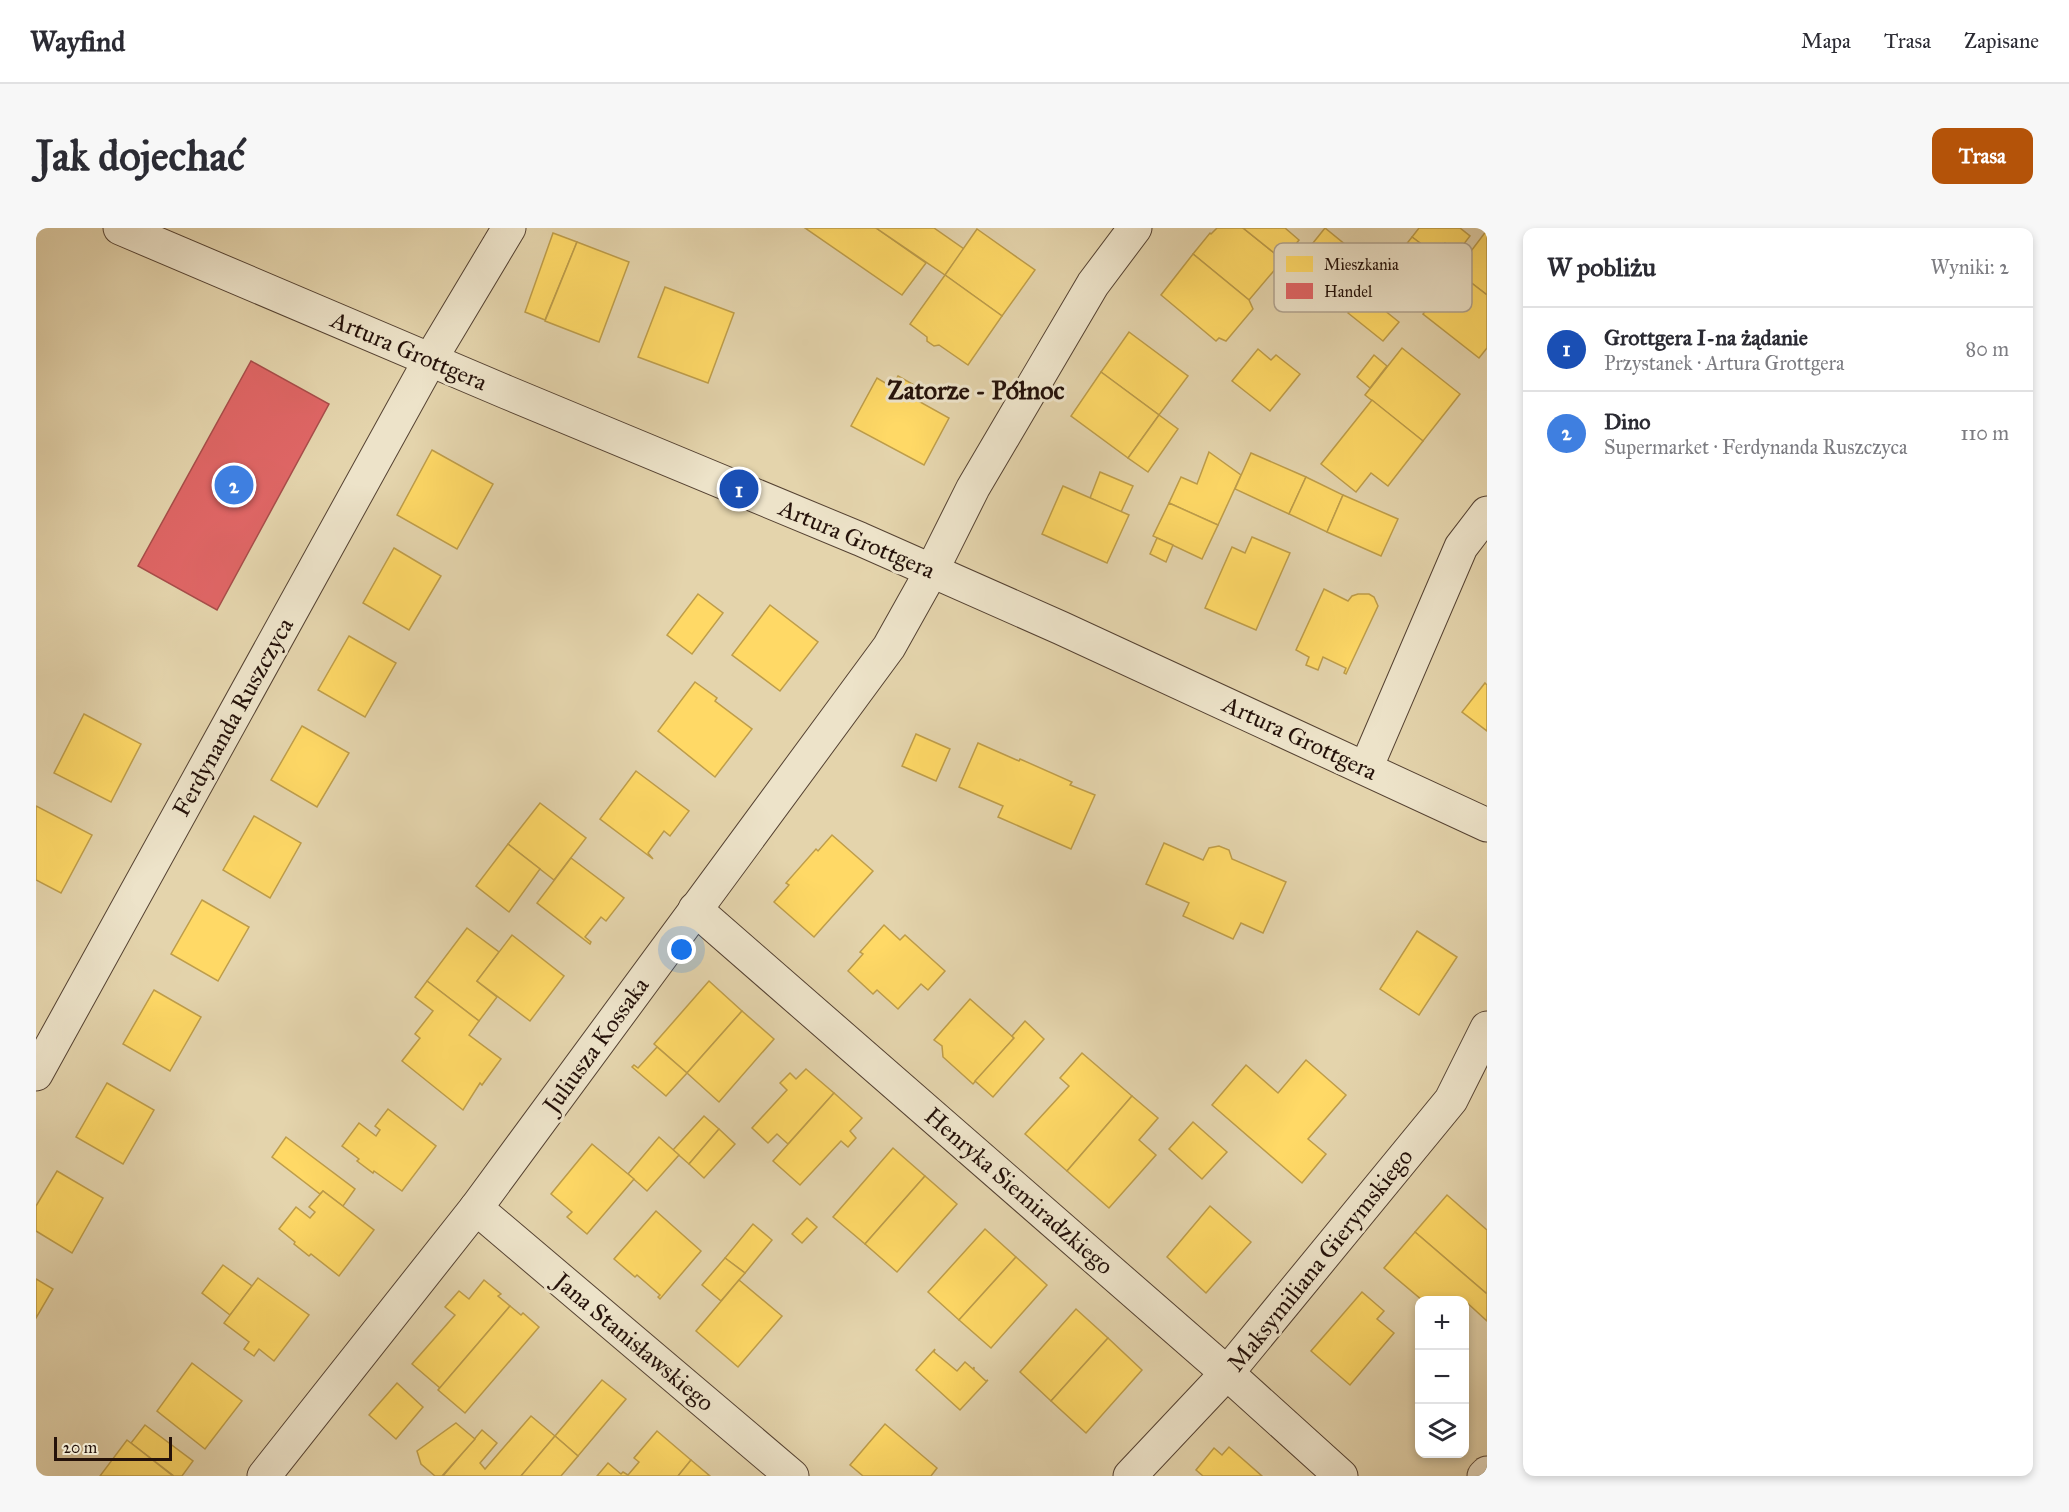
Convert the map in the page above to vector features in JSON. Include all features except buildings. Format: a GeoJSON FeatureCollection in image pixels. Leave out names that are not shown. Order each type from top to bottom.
{"type":"FeatureCollection","features":[{"type":"Feature","properties":{"kind":"street","name":"Artura Grottgera"},"geometry":{"type":"LineString","coordinates":[[120,228],[860,539],[1061,628],[1487,825]]}},
{"type":"Feature","properties":{"kind":"street","name":"Ferdynanda Ruszczyca"},"geometry":{"type":"LineString","coordinates":[[36,1074],[430,360],[509,228]]}},
{"type":"Feature","properties":{"kind":"street","name":"Juliusza Kossaka"},"geometry":{"type":"LineString","coordinates":[[264,1476],[476,1208],[889,647],[931,572],[973,488],[1093,284],[1135,228]]}},
{"type":"Feature","properties":{"kind":"street"},"geometry":{"type":"LineString","coordinates":[[1366,768],[1461,548],[1487,513]]}},
{"type":"Feature","properties":{"kind":"street","name":"Henryka Siemiradzkiego"},"geometry":{"type":"LineString","coordinates":[[695,909],[1227,1373],[1341,1476]]}},
{"type":"Feature","properties":{"kind":"street","name":"Maksymiliana Gierymskiego"},"geometry":{"type":"LineString","coordinates":[[1130,1476],[1227,1373],[1451,1100],[1487,1028]]}},
{"type":"Feature","properties":{"kind":"street","name":"Jana Stanisławskiego"},"geometry":{"type":"LineString","coordinates":[[476,1208],[792,1476]]}},
{"type":"Feature","properties":{"kind":"place","name":"Dino"},"geometry":{"type":"Point","coordinates":[234,485]}},
{"type":"Feature","properties":{"kind":"place","name":"Grottgera I-na żądanie"},"geometry":{"type":"Point","coordinates":[739,489]}},
{"type":"Feature","properties":{"kind":"district","name":"Zatorze - Północ"},"geometry":{"type":"Point","coordinates":[976,390]}}]}
